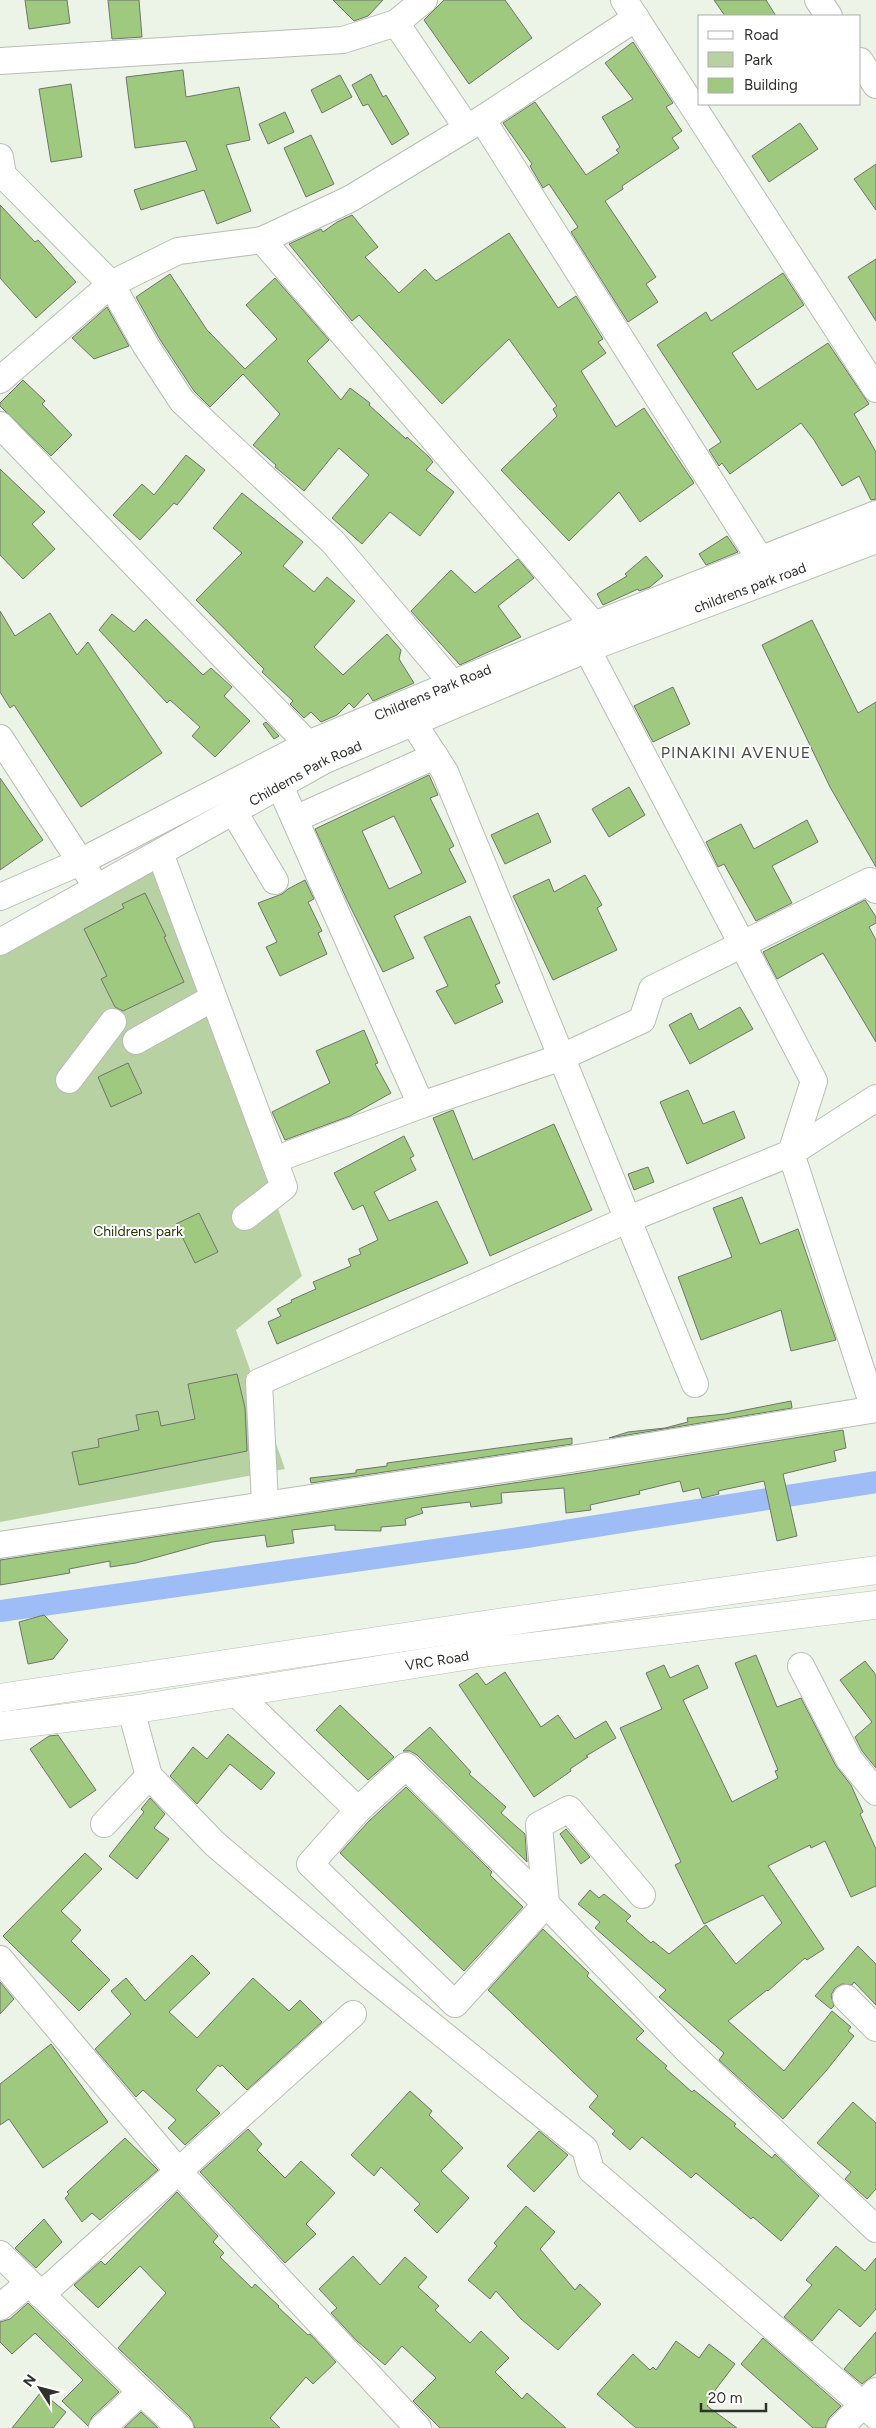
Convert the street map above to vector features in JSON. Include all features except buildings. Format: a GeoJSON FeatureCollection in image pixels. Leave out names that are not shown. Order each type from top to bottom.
{"type":"FeatureCollection","features":[{"type":"Feature","properties":{"kind":"main road"},"geometry":{"type":"LineString","coordinates":[[0,1698],[535,1617],[876,1570]]}},
{"type":"Feature","properties":{"kind":"main road","name":"VRC Road"},"geometry":{"type":"LineString","coordinates":[[0,1726],[131,1710],[489,1652],[876,1605]]}},
{"type":"Feature","properties":{"kind":"street"},"geometry":{"type":"LineString","coordinates":[[818,0],[828,15]]}},
{"type":"Feature","properties":{"kind":"street"},"geometry":{"type":"LineString","coordinates":[[0,62],[342,40],[407,9],[475,123],[760,559]]}},
{"type":"Feature","properties":{"kind":"street"},"geometry":{"type":"LineString","coordinates":[[0,380],[111,284],[178,251],[262,240],[350,199],[475,123],[630,9],[876,388]]}},
{"type":"Feature","properties":{"kind":"street"},"geometry":{"type":"LineString","coordinates":[[861,62],[876,85]]}},
{"type":"Feature","properties":{"kind":"street"},"geometry":{"type":"LineString","coordinates":[[0,158],[3,175],[111,284],[146,346],[182,401],[332,542],[452,683]]}},
{"type":"Feature","properties":{"kind":"street"},"geometry":{"type":"LineString","coordinates":[[0,1545],[266,1503],[570,1459],[875,1409],[791,1153],[814,1081],[742,944],[591,637],[262,240]]}},
{"type":"Feature","properties":{"kind":"street"},"geometry":{"type":"LineString","coordinates":[[0,425],[308,744]]}},
{"type":"Feature","properties":{"kind":"street","name":"Childrens Park Road"},"geometry":{"type":"LineString","coordinates":[[0,897],[80,862],[308,744],[452,683],[591,637],[709,591],[760,559],[876,514]]}},
{"type":"Feature","properties":{"kind":"street","name":"childrens park road"},"geometry":{"type":"LineString","coordinates":[[625,636],[709,591],[876,540]]}},
{"type":"Feature","properties":{"kind":"street","name":"Childerns Park Road"},"geometry":{"type":"LineString","coordinates":[[0,942],[325,760],[414,724],[591,637],[625,636]]}},
{"type":"Feature","properties":{"kind":"street"},"geometry":{"type":"LineString","coordinates":[[414,724],[445,772],[695,1384]]}},
{"type":"Feature","properties":{"kind":"street"},"geometry":{"type":"LineString","coordinates":[[0,738],[98,888]]}},
{"type":"Feature","properties":{"kind":"street"},"geometry":{"type":"LineString","coordinates":[[295,819],[435,756]]}},
{"type":"Feature","properties":{"kind":"street"},"geometry":{"type":"LineString","coordinates":[[280,786],[421,1105]]}},
{"type":"Feature","properties":{"kind":"street"},"geometry":{"type":"LineString","coordinates":[[234,812],[275,881]]}},
{"type":"Feature","properties":{"kind":"street"},"geometry":{"type":"LineString","coordinates":[[160,854],[284,1187],[244,1217]]}},
{"type":"Feature","properties":{"kind":"street"},"geometry":{"type":"LineString","coordinates":[[274,1160],[421,1105],[562,1057],[642,1020],[652,989],[870,881],[876,890]]}},
{"type":"Feature","properties":{"kind":"street"},"geometry":{"type":"LineString","coordinates":[[136,1041],[213,998]]}},
{"type":"Feature","properties":{"kind":"street"},"geometry":{"type":"LineString","coordinates":[[69,1080],[113,1022]]}},
{"type":"Feature","properties":{"kind":"street"},"geometry":{"type":"LineString","coordinates":[[266,1503],[258,1382],[629,1219],[791,1153],[876,1098]]}},
{"type":"Feature","properties":{"kind":"street"},"geometry":{"type":"LineString","coordinates":[[801,1666],[849,1758],[876,1792]]}},
{"type":"Feature","properties":{"kind":"street"},"geometry":{"type":"LineString","coordinates":[[236,1693],[358,1810]]}},
{"type":"Feature","properties":{"kind":"street"},"geometry":{"type":"LineString","coordinates":[[131,1710],[149,1776],[215,1844],[373,1978],[585,2149],[590,2170],[872,2403],[840,2428]]}},
{"type":"Feature","properties":{"kind":"street"},"geometry":{"type":"LineString","coordinates":[[642,1895],[569,1809],[539,1825],[546,1904],[456,2004],[310,1864],[358,1810],[406,1766],[546,1904],[685,2048],[876,2229]]}},
{"type":"Feature","properties":{"kind":"street"},"geometry":{"type":"LineString","coordinates":[[104,1824],[149,1776]]}},
{"type":"Feature","properties":{"kind":"street"},"geometry":{"type":"LineString","coordinates":[[0,1959],[179,2172],[418,2428]]}},
{"type":"Feature","properties":{"kind":"street"},"geometry":{"type":"LineString","coordinates":[[846,1998],[876,2028]]}},
{"type":"Feature","properties":{"kind":"street"},"geometry":{"type":"LineString","coordinates":[[0,2307],[35,2289],[179,2172],[353,2014]]}},
{"type":"Feature","properties":{"kind":"street"},"geometry":{"type":"LineString","coordinates":[[0,2254],[180,2428]]}},
{"type":"Feature","properties":{"kind":"street"},"geometry":{"type":"LineString","coordinates":[[102,2428],[141,2392]]}},
{"type":"Feature","properties":{"kind":"green space","name":"Childrens park"},"geometry":{"type":"Polygon","coordinates":[[[154,861],[302,1276],[236,1330],[285,1469],[0,1522],[0,954],[154,861]]]}},
{"type":"Feature","properties":{"kind":"waterway"},"geometry":{"type":"LineString","coordinates":[[0,1611],[526,1537],[876,1482]]}},
{"type":"Feature","properties":{"kind":"district","name":"PINAKINI AVENUE"},"geometry":{"type":"Point","coordinates":[736,752]}}]}
